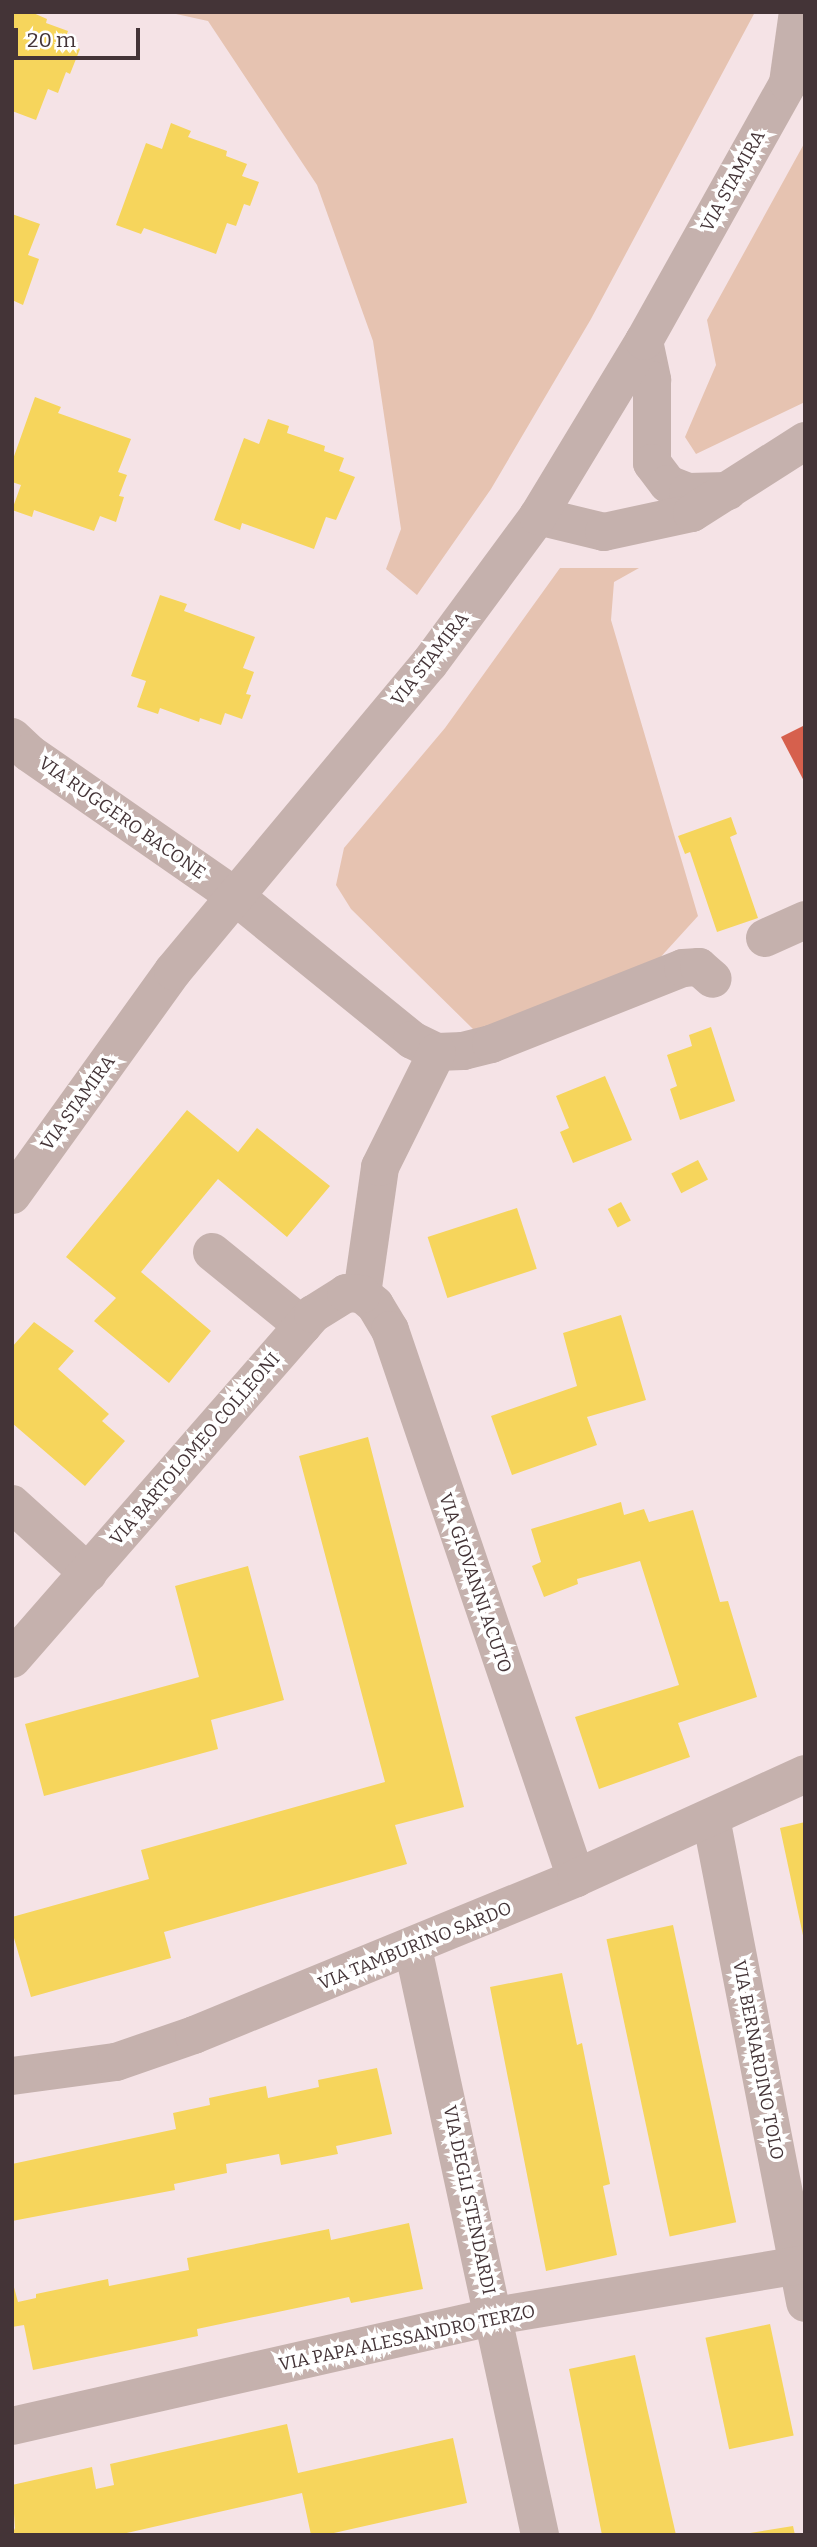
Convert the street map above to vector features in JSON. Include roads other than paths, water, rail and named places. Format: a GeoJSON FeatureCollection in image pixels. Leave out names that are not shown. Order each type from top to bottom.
{"type":"FeatureCollection","features":[{"type":"Feature","properties":{"kind":"street","name":"VIA STAMIRA"},"geometry":{"type":"LineString","coordinates":[[12,1195],[173,971],[429,664],[538,516],[644,341],[796,77],[798,12]]}},
{"type":"Feature","properties":{"kind":"street"},"geometry":{"type":"LineString","coordinates":[[644,341],[652,380],[652,463],[668,484],[688,492],[730,490]]}},
{"type":"Feature","properties":{"kind":"street"},"geometry":{"type":"LineString","coordinates":[[538,516],[604,532],[692,513],[805,441]]}},
{"type":"Feature","properties":{"kind":"street","name":"VIA RUGGERO BACONE"},"geometry":{"type":"LineString","coordinates":[[12,737],[29,753],[234,896]]}},
{"type":"Feature","properties":{"kind":"street"},"geometry":{"type":"LineString","coordinates":[[234,896],[412,1040],[437,1052],[463,1051],[491,1044],[683,968],[699,967],[713,979]]}},
{"type":"Feature","properties":{"kind":"street"},"geometry":{"type":"LineString","coordinates":[[765,938],[805,920]]}},
{"type":"Feature","properties":{"kind":"street"},"geometry":{"type":"LineString","coordinates":[[362,1294],[380,1167],[437,1052]]}},
{"type":"Feature","properties":{"kind":"street"},"geometry":{"type":"LineString","coordinates":[[212,1252],[303,1326]]}},
{"type":"Feature","properties":{"kind":"street","name":"VIA BARTOLOMEO COLLEONI"},"geometry":{"type":"LineString","coordinates":[[12,1659],[313,1314],[346,1293],[362,1294]]}},
{"type":"Feature","properties":{"kind":"street","name":"VIA GIOVANNI ACUTO"},"geometry":{"type":"LineString","coordinates":[[362,1294],[375,1306],[390,1331],[576,1878]]}},
{"type":"Feature","properties":{"kind":"street"},"geometry":{"type":"LineString","coordinates":[[12,1504],[88,1573]]}},
{"type":"Feature","properties":{"kind":"street","name":"VIA TAMBURINO SARDO"},"geometry":{"type":"LineString","coordinates":[[12,2076],[116,2062],[194,2035],[413,1948],[576,1878],[805,1774]]}},
{"type":"Feature","properties":{"kind":"street","name":"VIA BERNARDINO TOLO"},"geometry":{"type":"LineString","coordinates":[[711,1818],[801,2265],[805,2302]]}},
{"type":"Feature","properties":{"kind":"street","name":"VIA DEGLI STENDARDI"},"geometry":{"type":"LineString","coordinates":[[413,1948],[495,2316],[540,2535]]}},
{"type":"Feature","properties":{"kind":"street","name":"VIA PAPA ALESSANDRO TERZO"},"geometry":{"type":"LineString","coordinates":[[12,2426],[495,2316],[801,2265]]}}]}
